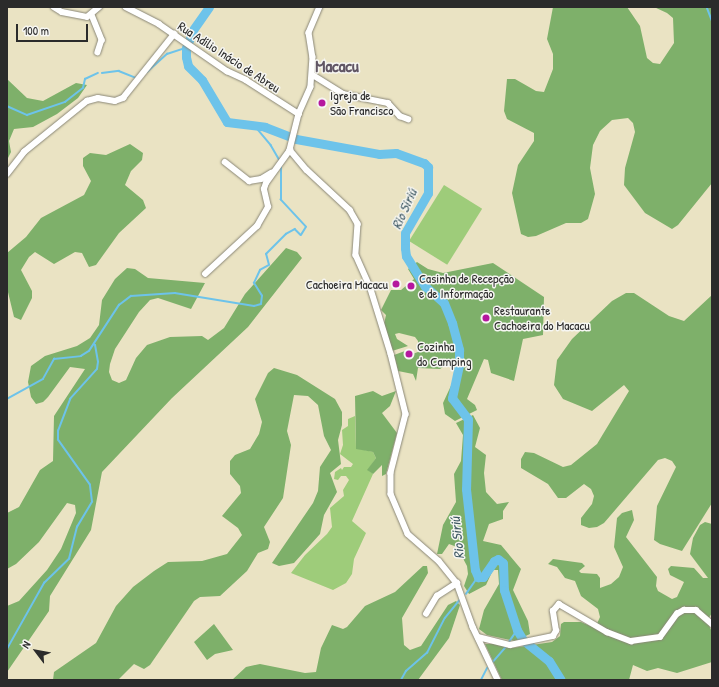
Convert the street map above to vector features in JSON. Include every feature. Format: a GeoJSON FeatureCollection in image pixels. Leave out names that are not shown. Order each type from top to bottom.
{"type":"FeatureCollection","features":[{"type":"Feature","properties":{"kind":"street"},"geometry":{"type":"LineString","coordinates":[[54,7],[80,17],[92,15],[99,7]]}},
{"type":"Feature","properties":{"kind":"street","name":"Rua Adílio Inácio de Abreu"},"geometry":{"type":"LineString","coordinates":[[126,7],[174,34],[299,114]]}},
{"type":"Feature","properties":{"kind":"street"},"geometry":{"type":"LineString","coordinates":[[205,274],[257,226],[268,207],[264,189],[272,173],[290,150],[299,114],[311,87],[313,57],[309,33],[320,7]]}},
{"type":"Feature","properties":{"kind":"street"},"geometry":{"type":"LineString","coordinates":[[92,15],[102,40],[98,52]]}},
{"type":"Feature","properties":{"kind":"street"},"geometry":{"type":"LineString","coordinates":[[7,174],[24,152],[87,101],[98,98],[115,101],[123,98],[174,34]]}},
{"type":"Feature","properties":{"kind":"street"},"geometry":{"type":"LineString","coordinates":[[313,75],[343,94],[388,103],[400,116],[408,119]]}},
{"type":"Feature","properties":{"kind":"street"},"geometry":{"type":"LineString","coordinates":[[290,150],[296,159],[350,210],[358,224],[356,255],[370,286],[393,362],[406,414],[391,473],[391,494],[408,534],[439,561],[456,583],[478,638],[498,680]]}},
{"type":"Feature","properties":{"kind":"street"},"geometry":{"type":"LineString","coordinates":[[225,162],[249,181],[262,179],[272,173]]}},
{"type":"Feature","properties":{"kind":"street"},"geometry":{"type":"LineString","coordinates":[[426,614],[437,596],[456,583]]}},
{"type":"Feature","properties":{"kind":"street"},"geometry":{"type":"LineString","coordinates":[[478,638],[510,645],[553,636],[556,631],[552,611],[559,604],[607,632],[631,641],[660,637],[677,614],[684,610],[696,610],[712,624]]}},
{"type":"Feature","properties":{"kind":"green space"},"geometry":{"type":"Polygon","coordinates":[[[553,7],[627,7],[640,26],[647,58],[653,63],[660,64],[674,43],[673,18],[667,13],[654,7],[712,7],[712,183],[678,225],[672,229],[645,213],[624,185],[625,168],[635,132],[633,123],[628,118],[612,120],[600,131],[593,145],[590,168],[595,194],[588,219],[581,223],[566,223],[536,236],[528,237],[521,234],[512,193],[518,165],[534,141],[534,133],[507,119],[504,111],[507,79],[515,79],[536,91],[544,92],[553,69],[553,54],[547,39],[553,7]]]}},
{"type":"Feature","properties":{"kind":"green space"},"geometry":{"type":"Polygon","coordinates":[[[7,79],[27,98],[43,101],[76,83],[87,85],[78,98],[57,114],[33,127],[14,129],[9,141],[11,152],[7,160],[7,79]]]}},
{"type":"Feature","properties":{"kind":"green space"},"geometry":{"type":"Polygon","coordinates":[[[130,144],[143,153],[142,160],[131,171],[125,185],[143,200],[146,208],[119,233],[96,265],[89,267],[82,253],[75,252],[54,264],[35,252],[29,257],[21,270],[32,291],[32,298],[21,320],[14,317],[7,288],[7,253],[26,237],[41,218],[84,195],[91,181],[83,166],[83,158],[90,153],[106,155],[130,144]]]}},
{"type":"Feature","properties":{"kind":"green space"},"geometry":{"type":"Polygon","coordinates":[[[444,185],[482,209],[447,265],[409,241],[444,185]]]}},
{"type":"Feature","properties":{"kind":"green space"},"geometry":{"type":"Polygon","coordinates":[[[286,248],[297,252],[302,258],[248,327],[172,398],[102,472],[91,530],[50,596],[49,611],[7,672],[7,606],[19,601],[47,570],[61,549],[76,513],[75,505],[67,503],[39,542],[16,564],[7,569],[7,513],[19,507],[40,470],[53,461],[54,416],[85,369],[70,367],[48,397],[43,402],[36,404],[31,397],[28,382],[31,366],[45,356],[77,346],[90,338],[99,325],[102,300],[115,279],[127,268],[135,269],[148,278],[205,283],[191,309],[158,298],[150,300],[139,312],[115,349],[110,364],[109,372],[112,380],[119,383],[126,380],[136,358],[147,345],[170,337],[202,336],[208,340],[224,328],[245,294],[286,248]]]}},
{"type":"Feature","properties":{"kind":"green space"},"geometry":{"type":"Polygon","coordinates":[[[417,262],[428,269],[443,273],[493,263],[544,297],[543,335],[523,339],[514,381],[491,373],[488,360],[484,359],[467,399],[475,405],[477,410],[455,421],[445,414],[443,403],[455,377],[453,366],[447,364],[440,369],[418,368],[416,381],[413,374],[398,371],[394,355],[405,351],[407,356],[418,352],[418,341],[415,337],[399,333],[395,334],[397,339],[408,346],[392,351],[384,324],[386,315],[381,310],[391,290],[401,290],[407,285],[410,290],[413,288],[411,282],[414,279],[408,269],[417,262]]]}},
{"type":"Feature","properties":{"kind":"green space"},"geometry":{"type":"Polygon","coordinates":[[[626,293],[634,293],[669,316],[684,321],[712,295],[712,503],[682,551],[660,544],[654,540],[657,506],[676,467],[672,461],[665,458],[658,460],[604,523],[597,527],[589,528],[581,525],[581,518],[592,504],[594,496],[591,489],[584,484],[566,498],[558,498],[548,484],[521,468],[521,459],[525,452],[534,453],[563,467],[571,465],[597,444],[629,391],[624,385],[592,411],[563,399],[554,385],[557,360],[572,339],[612,301],[626,293]]]}},
{"type":"Feature","properties":{"kind":"green space"},"geometry":{"type":"Polygon","coordinates":[[[274,368],[297,375],[335,399],[342,412],[342,425],[338,440],[341,464],[330,473],[337,492],[324,515],[320,534],[294,563],[279,566],[272,563],[313,503],[318,491],[320,467],[331,450],[324,436],[318,405],[308,396],[294,395],[287,431],[291,445],[283,498],[264,527],[270,542],[268,549],[258,553],[247,571],[220,596],[200,597],[194,601],[150,665],[144,669],[134,664],[118,680],[53,680],[54,672],[96,643],[116,606],[133,587],[168,562],[202,561],[227,554],[242,535],[238,528],[222,516],[241,493],[240,486],[230,474],[230,461],[235,455],[250,449],[259,434],[262,422],[255,399],[268,373],[274,368]]]}},
{"type":"Feature","properties":{"kind":"green space"},"geometry":{"type":"Polygon","coordinates":[[[373,391],[382,396],[396,391],[390,406],[382,413],[397,433],[386,474],[382,476],[382,465],[373,474],[367,470],[376,458],[373,452],[356,449],[355,396],[373,391]]]}},
{"type":"Feature","properties":{"kind":"green space"},"geometry":{"type":"Polygon","coordinates":[[[473,415],[480,428],[475,447],[486,455],[484,473],[486,492],[497,504],[509,502],[503,511],[503,519],[489,524],[483,541],[501,545],[521,569],[513,590],[528,621],[530,634],[515,641],[487,635],[479,629],[484,610],[499,584],[498,570],[493,570],[486,585],[469,594],[464,586],[468,574],[467,566],[457,547],[449,544],[442,554],[437,554],[443,525],[456,502],[454,474],[461,461],[463,435],[456,423],[473,415]]]}},
{"type":"Feature","properties":{"kind":"green space"},"geometry":{"type":"Polygon","coordinates":[[[355,416],[356,448],[373,452],[376,458],[368,470],[373,474],[352,521],[366,533],[354,559],[352,574],[346,583],[333,590],[291,573],[305,555],[327,534],[332,527],[330,508],[344,496],[343,490],[349,480],[346,476],[341,476],[338,480],[334,479],[335,472],[341,468],[342,470],[344,467],[351,467],[353,464],[340,454],[343,445],[342,430],[348,426],[348,419],[355,416]]]}},
{"type":"Feature","properties":{"kind":"green space"},"geometry":{"type":"Polygon","coordinates":[[[632,510],[634,520],[626,537],[657,577],[656,586],[658,591],[672,599],[677,597],[684,582],[670,575],[668,569],[671,566],[694,568],[703,578],[708,578],[690,554],[693,538],[700,525],[705,522],[712,524],[712,613],[707,621],[712,632],[712,662],[677,673],[658,668],[647,671],[633,665],[629,680],[502,680],[485,644],[500,644],[512,648],[552,642],[560,636],[561,624],[564,622],[581,622],[595,628],[600,617],[598,609],[581,596],[575,581],[565,578],[557,567],[548,564],[553,559],[582,563],[585,566],[579,571],[581,573],[597,574],[600,578],[600,588],[611,584],[619,577],[623,567],[614,547],[617,518],[622,513],[632,510]]]}},
{"type":"Feature","properties":{"kind":"green space"},"geometry":{"type":"Polygon","coordinates":[[[423,566],[427,566],[428,573],[402,618],[404,645],[410,650],[421,646],[448,605],[456,601],[460,605],[449,638],[418,680],[232,680],[246,667],[260,664],[305,673],[316,672],[321,648],[332,625],[343,629],[347,627],[365,606],[395,592],[423,566]]]}},
{"type":"Feature","properties":{"kind":"green space"},"geometry":{"type":"Polygon","coordinates":[[[214,624],[233,650],[215,654],[207,660],[194,642],[214,624]]]}},
{"type":"Feature","properties":{"kind":"waterway","name":"Rio Siriú"},"geometry":{"type":"LineString","coordinates":[[209,7],[193,30],[186,48],[186,57],[188,66],[202,80],[227,122],[265,127],[296,139],[379,154],[396,153],[424,163],[428,167],[428,193],[405,233],[405,248],[406,256],[425,286],[444,303],[452,323],[459,350],[459,365],[452,398],[468,419],[466,489],[475,570],[478,577],[483,577],[494,561],[498,559],[503,563],[504,590],[517,630],[523,640],[549,661],[561,680]]}},
{"type":"Feature","properties":{"kind":"waterway"},"geometry":{"type":"LineString","coordinates":[[707,7],[712,20]]}},
{"type":"Feature","properties":{"kind":"waterway"},"geometry":{"type":"LineString","coordinates":[[147,72],[167,54],[186,48]]}},
{"type":"Feature","properties":{"kind":"waterway"},"geometry":{"type":"LineString","coordinates":[[102,73],[119,71],[136,78]]}},
{"type":"Feature","properties":{"kind":"waterway"},"geometry":{"type":"LineString","coordinates":[[7,106],[27,115],[65,102],[83,88],[85,79],[98,73]]}},
{"type":"Feature","properties":{"kind":"waterway"},"geometry":{"type":"LineString","coordinates":[[255,126],[271,145],[279,159]]}},
{"type":"Feature","properties":{"kind":"waterway"},"geometry":{"type":"LineString","coordinates":[[7,399],[43,379],[54,359],[81,356],[89,351],[119,305],[131,296],[175,293],[254,306],[261,304],[262,296],[254,283],[260,270],[269,265],[266,254],[286,234],[295,229],[301,235],[306,227],[281,200],[281,165]]}},
{"type":"Feature","properties":{"kind":"waterway"},"geometry":{"type":"LineString","coordinates":[[7,649],[44,583],[69,559],[77,527],[92,502],[90,485],[58,440],[58,431],[70,399],[97,369],[98,362],[95,345]]}},
{"type":"Feature","properties":{"kind":"waterway"},"geometry":{"type":"LineString","coordinates":[[466,594],[478,577]]}},
{"type":"Feature","properties":{"kind":"waterway"},"geometry":{"type":"LineString","coordinates":[[401,680],[406,671],[427,653],[445,618],[461,598]]}},
{"type":"Feature","properties":{"kind":"waterway"},"geometry":{"type":"LineString","coordinates":[[509,642],[517,630]]}},
{"type":"Feature","properties":{"kind":"waterway"},"geometry":{"type":"LineString","coordinates":[[492,663],[507,646]]}},
{"type":"Feature","properties":{"kind":"waterway"},"geometry":{"type":"LineString","coordinates":[[481,680],[487,668]]}},
{"type":"Feature","properties":{"kind":"place","name":"Igreja de São Francisco"},"geometry":{"type":"Point","coordinates":[322,103]}},
{"type":"Feature","properties":{"kind":"place","name":"Cachoeira Macacu"},"geometry":{"type":"Point","coordinates":[396,284]}},
{"type":"Feature","properties":{"kind":"place","name":"Casinha de Recepção e de Informação"},"geometry":{"type":"Point","coordinates":[411,286]}},
{"type":"Feature","properties":{"kind":"place","name":"Restaurante Cachoeira do Macacu"},"geometry":{"type":"Point","coordinates":[486,318]}},
{"type":"Feature","properties":{"kind":"place","name":"Cozinha do Camping"},"geometry":{"type":"Point","coordinates":[409,354]}},
{"type":"Feature","properties":{"kind":"district","name":"Macacu"},"geometry":{"type":"Point","coordinates":[337,66]}}]}
